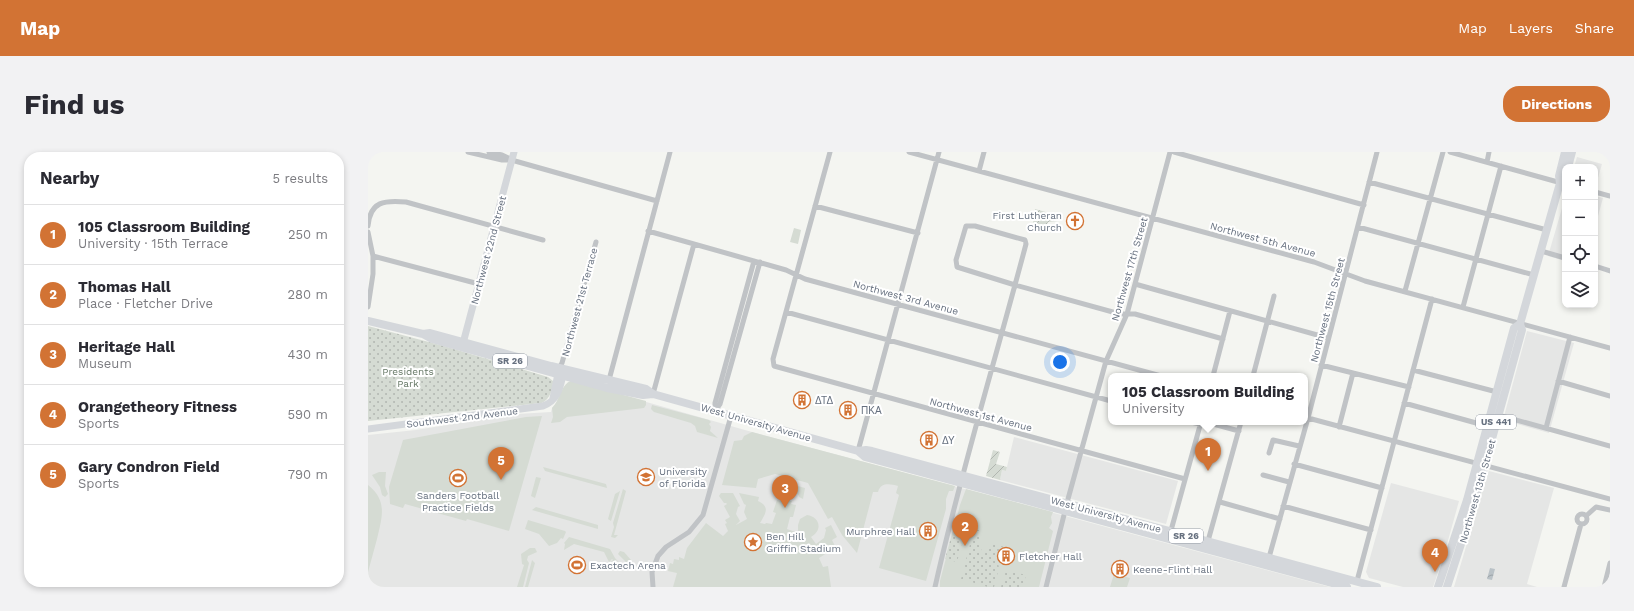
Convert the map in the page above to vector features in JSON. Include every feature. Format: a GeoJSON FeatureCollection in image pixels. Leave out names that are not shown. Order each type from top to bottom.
{"type":"FeatureCollection","features":[{"type":"Feature","properties":{"kind":"main road","name":"Northwest 22nd Street"},"geometry":{"type":"LineString","coordinates":[[462,344],[514,152]]}},
{"type":"Feature","properties":{"kind":"main road","name":"Northwest 13th Street"},"geometry":{"type":"LineString","coordinates":[[1562,180],[1559,176],[1565,152]]}},
{"type":"Feature","properties":{"kind":"main road"},"geometry":{"type":"LineString","coordinates":[[1569,164],[1572,152]]}},
{"type":"Feature","properties":{"kind":"main road","name":"Northwest 13th Street"},"geometry":{"type":"LineString","coordinates":[[1438,587],[1498,415],[1522,330],[1520,324],[1547,230],[1562,185]]}},
{"type":"Feature","properties":{"kind":"main road","name":"West University Avenue"},"geometry":{"type":"LineString","coordinates":[[368,321],[423,334],[432,339],[462,344],[561,370],[646,389],[653,394],[858,451],[866,450],[962,479],[1067,508],[1268,561],[1377,587]]}},
{"type":"Feature","properties":{"kind":"main road","name":"Northwest 13th Street"},"geometry":{"type":"LineString","coordinates":[[1447,587],[1464,536],[1481,464],[1487,426],[1514,328],[1520,324]]}},
{"type":"Feature","properties":{"kind":"main road","name":"West University Avenue"},"geometry":{"type":"LineString","coordinates":[[561,370],[607,388],[643,395],[653,394]]}},
{"type":"Feature","properties":{"kind":"main road","name":"Southwest 2nd Avenue"},"geometry":{"type":"LineString","coordinates":[[368,428],[540,407],[550,403],[553,398],[561,370]]}},
{"type":"Feature","properties":{"kind":"main road","name":"West University Avenue"},"geometry":{"type":"LineString","coordinates":[[1170,535],[1208,541],[1347,587]]}},
{"type":"Feature","properties":{"kind":"street"},"geometry":{"type":"LineString","coordinates":[[468,152],[502,160],[512,160]]}},
{"type":"Feature","properties":{"kind":"street"},"geometry":{"type":"LineString","coordinates":[[489,152],[502,155],[512,160],[657,201]]}},
{"type":"Feature","properties":{"kind":"street"},"geometry":{"type":"LineString","coordinates":[[608,380],[670,152]]}},
{"type":"Feature","properties":{"kind":"street"},"geometry":{"type":"LineString","coordinates":[[830,152],[786,312],[1108,400]]}},
{"type":"Feature","properties":{"kind":"street","name":"Northwest 5th Avenue"},"geometry":{"type":"LineString","coordinates":[[910,152],[1314,262],[1366,281],[1610,348]]}},
{"type":"Feature","properties":{"kind":"street"},"geometry":{"type":"LineString","coordinates":[[858,451],[940,152]]}},
{"type":"Feature","properties":{"kind":"street"},"geometry":{"type":"LineString","coordinates":[[979,171],[984,152]]}},
{"type":"Feature","properties":{"kind":"street","name":"Northwest 17th Street"},"geometry":{"type":"LineString","coordinates":[[1046,587],[1081,450],[1106,361],[1127,314],[1170,152]]}},
{"type":"Feature","properties":{"kind":"street"},"geometry":{"type":"LineString","coordinates":[[1174,152],[1364,204]]}},
{"type":"Feature","properties":{"kind":"street","name":"Northwest 15th Street"},"geometry":{"type":"LineString","coordinates":[[1308,406],[1321,365],[1378,152]]}},
{"type":"Feature","properties":{"kind":"street"},"geometry":{"type":"LineString","coordinates":[[1405,291],[1443,152]]}},
{"type":"Feature","properties":{"kind":"street"},"geometry":{"type":"LineString","coordinates":[[1450,152],[1562,182]]}},
{"type":"Feature","properties":{"kind":"street"},"geometry":{"type":"LineString","coordinates":[[1486,162],[1489,152]]}},
{"type":"Feature","properties":{"kind":"street"},"geometry":{"type":"LineString","coordinates":[[1463,307],[1501,166]]}},
{"type":"Feature","properties":{"kind":"street"},"geometry":{"type":"LineString","coordinates":[[1370,182],[1547,230]]}},
{"type":"Feature","properties":{"kind":"street"},"geometry":{"type":"LineString","coordinates":[[1598,193],[1610,196]]}},
{"type":"Feature","properties":{"kind":"street"},"geometry":{"type":"LineString","coordinates":[[368,226],[369,217],[375,206],[391,201],[406,202],[543,240]]}},
{"type":"Feature","properties":{"kind":"street"},"geometry":{"type":"LineString","coordinates":[[816,206],[918,233]]}},
{"type":"Feature","properties":{"kind":"street"},"geometry":{"type":"LineString","coordinates":[[935,587],[977,422],[1015,285],[1026,244],[1025,240],[975,226],[966,226],[956,263],[958,267],[1015,285],[1120,314],[1135,314],[1223,339]]}},
{"type":"Feature","properties":{"kind":"street"},"geometry":{"type":"LineString","coordinates":[[1358,227],[1534,275]]}},
{"type":"Feature","properties":{"kind":"street","name":"Northwest 3rd Avenue"},"geometry":{"type":"LineString","coordinates":[[648,231],[757,261],[786,270],[805,279],[1150,373]]}},
{"type":"Feature","properties":{"kind":"street"},"geometry":{"type":"LineString","coordinates":[[368,232],[373,256],[372,289],[368,307]]}},
{"type":"Feature","properties":{"kind":"street","name":"Northwest 21st Terrace"},"geometry":{"type":"LineString","coordinates":[[561,370],[596,242]]}},
{"type":"Feature","properties":{"kind":"street"},"geometry":{"type":"LineString","coordinates":[[653,394],[694,244]]}},
{"type":"Feature","properties":{"kind":"street"},"geometry":{"type":"LineString","coordinates":[[1541,251],[1562,257]]}},
{"type":"Feature","properties":{"kind":"street"},"geometry":{"type":"LineString","coordinates":[[373,256],[479,284]]}},
{"type":"Feature","properties":{"kind":"street"},"geometry":{"type":"LineString","coordinates":[[715,411],[715,403],[737,334],[757,261]]}},
{"type":"Feature","properties":{"kind":"street"},"geometry":{"type":"LineString","coordinates":[[1598,267],[1610,270]]}},
{"type":"Feature","properties":{"kind":"street"},"geometry":{"type":"LineString","coordinates":[[1135,284],[1328,338]]}},
{"type":"Feature","properties":{"kind":"street"},"geometry":{"type":"LineString","coordinates":[[1255,373],[1274,296]]}},
{"type":"Feature","properties":{"kind":"street"},"geometry":{"type":"LineString","coordinates":[[1357,581],[1432,299]]}},
{"type":"Feature","properties":{"kind":"street"},"geometry":{"type":"LineString","coordinates":[[1214,373],[1230,311]]}},
{"type":"Feature","properties":{"kind":"street","name":"Northwest 1st Avenue"},"geometry":{"type":"LineString","coordinates":[[786,312],[773,359],[774,364],[778,368],[1185,479]]}},
{"type":"Feature","properties":{"kind":"street"},"geometry":{"type":"LineString","coordinates":[[1546,428],[1570,337]]}},
{"type":"Feature","properties":{"kind":"street"},"geometry":{"type":"LineString","coordinates":[[1321,365],[1409,387]]}},
{"type":"Feature","properties":{"kind":"street"},"geometry":{"type":"LineString","coordinates":[[1413,370],[1497,392]]}},
{"type":"Feature","properties":{"kind":"street"},"geometry":{"type":"LineString","coordinates":[[1339,427],[1353,373]]}},
{"type":"Feature","properties":{"kind":"street"},"geometry":{"type":"LineString","coordinates":[[1558,381],[1610,396]]}},
{"type":"Feature","properties":{"kind":"street"},"geometry":{"type":"LineString","coordinates":[[1404,403],[1487,426]]}},
{"type":"Feature","properties":{"kind":"street"},"geometry":{"type":"LineString","coordinates":[[1498,415],[1610,446]]}},
{"type":"Feature","properties":{"kind":"street"},"geometry":{"type":"LineString","coordinates":[[653,587],[652,572],[658,556],[666,547],[690,532],[703,515],[731,416]]}},
{"type":"Feature","properties":{"kind":"street"},"geometry":{"type":"LineString","coordinates":[[1308,418],[1610,500]]}},
{"type":"Feature","properties":{"kind":"street"},"geometry":{"type":"LineString","coordinates":[[1170,535],[1199,425]]}},
{"type":"Feature","properties":{"kind":"street"},"geometry":{"type":"LineString","coordinates":[[1217,425],[1239,431]]}},
{"type":"Feature","properties":{"kind":"street"},"geometry":{"type":"LineString","coordinates":[[1208,541],[1240,425]]}},
{"type":"Feature","properties":{"kind":"street","name":"Northwest 15th Street"},"geometry":{"type":"LineString","coordinates":[[1268,561],[1306,425]]}},
{"type":"Feature","properties":{"kind":"street"},"geometry":{"type":"LineString","coordinates":[[1268,453],[1273,440],[1299,446]]}},
{"type":"Feature","properties":{"kind":"street"},"geometry":{"type":"LineString","coordinates":[[1294,464],[1382,488]]}},
{"type":"Feature","properties":{"kind":"street"},"geometry":{"type":"LineString","coordinates":[[1263,475],[1290,482]]}},
{"type":"Feature","properties":{"kind":"street"},"geometry":{"type":"LineString","coordinates":[[1220,502],[1280,519]]}},
{"type":"Feature","properties":{"kind":"street"},"geometry":{"type":"LineString","coordinates":[[1283,506],[1371,530]]}},
{"type":"Feature","properties":{"kind":"street"},"geometry":{"type":"LineString","coordinates":[[1586,516],[1596,507],[1610,510]]}},
{"type":"Feature","properties":{"kind":"street"},"geometry":{"type":"LineString","coordinates":[[1581,524],[1577,521],[1578,516],[1582,514],[1586,516]]}},
{"type":"Feature","properties":{"kind":"street"},"geometry":{"type":"LineString","coordinates":[[1564,587],[1581,524],[1587,521],[1586,516]]}},
{"type":"Feature","properties":{"kind":"street"},"geometry":{"type":"LineString","coordinates":[[1604,587],[1610,563]]}},
{"type":"Feature","properties":{"kind":"shaded area"},"geometry":{"type":"Polygon","coordinates":[[[1577,157],[1602,164],[1598,178],[1598,164],[1575,164],[1577,157]]]}},
{"type":"Feature","properties":{"kind":"shaded area"},"geometry":{"type":"Polygon","coordinates":[[[1598,197],[1603,198],[1598,216],[1598,197]]]}},
{"type":"Feature","properties":{"kind":"shaded area"},"geometry":{"type":"Polygon","coordinates":[[[1562,208],[1562,260],[1548,256],[1562,208]]]}},
{"type":"Feature","properties":{"kind":"shaded area"},"geometry":{"type":"Polygon","coordinates":[[[1527,331],[1574,343],[1549,433],[1503,420],[1527,331]]]}},
{"type":"Feature","properties":{"kind":"shaded area","name":"University of Florida"},"geometry":{"type":"Polygon","coordinates":[[[568,382],[576,382],[752,432],[1330,587],[368,587],[368,435],[416,430],[517,414],[551,412],[568,382]]]}},
{"type":"Feature","properties":{"kind":"shaded area"},"geometry":{"type":"Polygon","coordinates":[[[1014,437],[1178,481],[1166,524],[1000,480],[1002,470],[1006,471],[1014,437]]]}},
{"type":"Feature","properties":{"kind":"shaded area"},"geometry":{"type":"Polygon","coordinates":[[[1489,471],[1554,488],[1527,584],[1537,587],[1454,587],[1489,471]]]}},
{"type":"Feature","properties":{"kind":"shaded area"},"geometry":{"type":"Polygon","coordinates":[[[1391,483],[1459,501],[1444,555],[1433,587],[1403,587],[1369,578],[1366,572],[1391,483]]]}},
{"type":"Feature","properties":{"kind":"green space"},"geometry":{"type":"Polygon","coordinates":[[[1035,209],[1060,216],[1058,221],[1048,222],[1046,226],[1033,223],[1035,209]]]}},
{"type":"Feature","properties":{"kind":"green space"},"geometry":{"type":"Polygon","coordinates":[[[794,228],[801,230],[798,244],[790,242],[794,228]]]}},
{"type":"Feature","properties":{"kind":"green space","name":"Presidents Park"},"geometry":{"type":"Polygon","coordinates":[[[368,326],[444,346],[548,377],[553,381],[552,390],[547,399],[542,403],[368,421],[368,326]]]}},
{"type":"Feature","properties":{"kind":"green space"},"geometry":{"type":"Polygon","coordinates":[[[571,381],[646,401],[646,405],[644,408],[567,417],[560,422],[551,423],[553,417],[552,408],[567,383],[571,381]]]}},
{"type":"Feature","properties":{"kind":"green space"},"geometry":{"type":"Polygon","coordinates":[[[652,405],[709,420],[711,422],[709,424],[711,427],[710,431],[718,438],[697,432],[695,426],[691,423],[654,412],[651,409],[652,405]]]}},
{"type":"Feature","properties":{"kind":"green space","name":"Sanders Football Practice Fields"},"geometry":{"type":"Polygon","coordinates":[[[542,416],[509,531],[405,504],[403,508],[390,504],[389,487],[403,440],[526,417],[542,416]]]}},
{"type":"Feature","properties":{"kind":"green space"},"geometry":{"type":"Polygon","coordinates":[[[752,432],[955,486],[953,491],[949,491],[946,499],[946,509],[926,581],[879,568],[899,495],[896,493],[898,486],[886,484],[879,489],[878,492],[873,492],[857,553],[842,535],[832,517],[828,519],[808,483],[775,474],[758,479],[756,488],[722,485],[734,441],[742,440],[744,436],[752,432]]]}},
{"type":"Feature","properties":{"kind":"green space"},"geometry":{"type":"Polygon","coordinates":[[[993,450],[1000,452],[996,464],[1007,467],[1006,471],[1002,470],[1000,480],[986,476],[993,450]]]}},
{"type":"Feature","properties":{"kind":"green space"},"geometry":{"type":"Polygon","coordinates":[[[543,467],[606,484],[607,488],[545,471],[543,467]]]}},
{"type":"Feature","properties":{"kind":"green space"},"geometry":{"type":"Polygon","coordinates":[[[379,472],[386,472],[385,486],[388,494],[385,497],[382,495],[380,487],[372,475],[379,472]]]}},
{"type":"Feature","properties":{"kind":"green space"},"geometry":{"type":"Polygon","coordinates":[[[536,477],[541,478],[535,498],[531,496],[536,477]]]}},
{"type":"Feature","properties":{"kind":"green space"},"geometry":{"type":"Polygon","coordinates":[[[777,481],[788,484],[787,488],[774,492],[777,481]]]}},
{"type":"Feature","properties":{"kind":"green space"},"geometry":{"type":"Polygon","coordinates":[[[368,485],[379,497],[382,516],[368,572],[368,485]]]}},
{"type":"Feature","properties":{"kind":"green space"},"geometry":{"type":"Polygon","coordinates":[[[794,485],[805,488],[803,499],[799,497],[793,488],[794,485]]]}},
{"type":"Feature","properties":{"kind":"green space"},"geometry":{"type":"Polygon","coordinates":[[[623,489],[626,491],[614,535],[618,535],[615,538],[611,537],[614,527],[613,523],[623,489]]]}},
{"type":"Feature","properties":{"kind":"green space"},"geometry":{"type":"Polygon","coordinates":[[[966,489],[1053,512],[1051,517],[1052,523],[1049,528],[1053,531],[1039,587],[940,587],[940,581],[960,505],[966,489]]]}},
{"type":"Feature","properties":{"kind":"green space"},"geometry":{"type":"Polygon","coordinates":[[[620,491],[611,521],[608,519],[615,494],[620,491]]]}},
{"type":"Feature","properties":{"kind":"green space","name":"Ben Hill Griffin Stadium"},"geometry":{"type":"Polygon","coordinates":[[[721,493],[733,493],[740,506],[738,507],[736,514],[740,521],[736,525],[747,519],[744,512],[746,505],[744,504],[739,493],[759,497],[758,501],[766,508],[765,514],[760,523],[765,524],[772,524],[776,513],[773,512],[777,500],[781,501],[782,499],[789,498],[790,501],[792,501],[791,504],[796,505],[793,517],[790,517],[787,529],[798,533],[800,519],[807,515],[815,518],[818,527],[815,534],[811,537],[816,544],[824,538],[825,528],[831,525],[837,537],[832,540],[835,546],[819,558],[823,567],[828,566],[831,587],[673,587],[677,573],[668,571],[670,563],[673,564],[674,559],[679,560],[679,557],[684,559],[687,548],[706,523],[723,536],[728,531],[725,520],[730,517],[724,506],[727,504],[724,503],[719,496],[721,493]]]}},
{"type":"Feature","properties":{"kind":"green space"},"geometry":{"type":"Polygon","coordinates":[[[536,507],[598,525],[598,529],[532,510],[536,507]]]}},
{"type":"Feature","properties":{"kind":"green space"},"geometry":{"type":"Polygon","coordinates":[[[528,520],[566,532],[563,539],[561,538],[557,543],[549,546],[539,534],[525,529],[528,520]]]}},
{"type":"Feature","properties":{"kind":"green space"},"geometry":{"type":"Polygon","coordinates":[[[955,523],[966,527],[957,562],[945,559],[955,523]]]}},
{"type":"Feature","properties":{"kind":"green space"},"geometry":{"type":"Polygon","coordinates":[[[974,529],[981,531],[978,545],[982,546],[981,551],[988,553],[989,549],[992,549],[993,544],[1005,547],[1001,562],[998,563],[999,568],[994,587],[988,587],[961,579],[974,529]]]}},
{"type":"Feature","properties":{"kind":"green space"},"geometry":{"type":"Polygon","coordinates":[[[569,537],[610,549],[615,558],[624,568],[616,560],[610,563],[613,560],[612,559],[609,562],[604,552],[574,544],[564,550],[564,543],[569,537]]]}},
{"type":"Feature","properties":{"kind":"green space"},"geometry":{"type":"Polygon","coordinates":[[[530,548],[535,548],[537,552],[528,556],[527,560],[529,563],[523,587],[517,587],[524,565],[522,564],[521,554],[530,548]]]}},
{"type":"Feature","properties":{"kind":"green space"},"geometry":{"type":"Polygon","coordinates":[[[620,551],[624,552],[631,560],[627,563],[618,554],[620,551]]]}},
{"type":"Feature","properties":{"kind":"green space"},"geometry":{"type":"Polygon","coordinates":[[[532,560],[535,563],[528,587],[525,587],[532,560]]]}},
{"type":"Feature","properties":{"kind":"green space"},"geometry":{"type":"Polygon","coordinates":[[[1005,570],[1026,575],[1023,587],[1001,587],[1005,570]]]}},
{"type":"Feature","properties":{"kind":"green space"},"geometry":{"type":"Polygon","coordinates":[[[1114,574],[1130,578],[1127,587],[1110,587],[1114,574]]]}},
{"type":"Feature","properties":{"kind":"water"},"geometry":{"type":"Polygon","coordinates":[[[1490,568],[1495,569],[1492,580],[1487,579],[1490,568]]]}},
{"type":"Feature","properties":{"kind":"place","name":"First Lutheran Church"},"geometry":{"type":"Point","coordinates":[1075,221]}},
{"type":"Feature","properties":{"kind":"place","name":"ΔΤΔ"},"geometry":{"type":"Point","coordinates":[802,400]}},
{"type":"Feature","properties":{"kind":"place","name":"ΠΚΑ"},"geometry":{"type":"Point","coordinates":[848,410]}},
{"type":"Feature","properties":{"kind":"place","name":"ΔΥ"},"geometry":{"type":"Point","coordinates":[929,440]}},
{"type":"Feature","properties":{"kind":"place","name":"105 Classroom Building"},"geometry":{"type":"Point","coordinates":[1208,471]}},
{"type":"Feature","properties":{"kind":"place","name":"University of Florida"},"geometry":{"type":"Point","coordinates":[646,477]}},
{"type":"Feature","properties":{"kind":"place","name":"Sanders Football Practice Fields"},"geometry":{"type":"Point","coordinates":[458,478]}},
{"type":"Feature","properties":{"kind":"place","name":"Gary Condron Field"},"geometry":{"type":"Point","coordinates":[501,480]}},
{"type":"Feature","properties":{"kind":"place","name":"Heritage Hall"},"geometry":{"type":"Point","coordinates":[785,508]}},
{"type":"Feature","properties":{"kind":"place","name":"Murphree Hall"},"geometry":{"type":"Point","coordinates":[928,531]}},
{"type":"Feature","properties":{"kind":"place","name":"Ben Hill Griffin Stadium"},"geometry":{"type":"Point","coordinates":[753,542]}},
{"type":"Feature","properties":{"kind":"place","name":"Thomas Hall"},"geometry":{"type":"Point","coordinates":[965,546]}},
{"type":"Feature","properties":{"kind":"place","name":"Fletcher Hall"},"geometry":{"type":"Point","coordinates":[1006,556]}},
{"type":"Feature","properties":{"kind":"place","name":"Exactech Arena"},"geometry":{"type":"Point","coordinates":[577,565]}},
{"type":"Feature","properties":{"kind":"place","name":"Keene-Flint Hall"},"geometry":{"type":"Point","coordinates":[1120,569]}},
{"type":"Feature","properties":{"kind":"place","name":"Orangetheory Fitness"},"geometry":{"type":"Point","coordinates":[1435,572]}}]}
